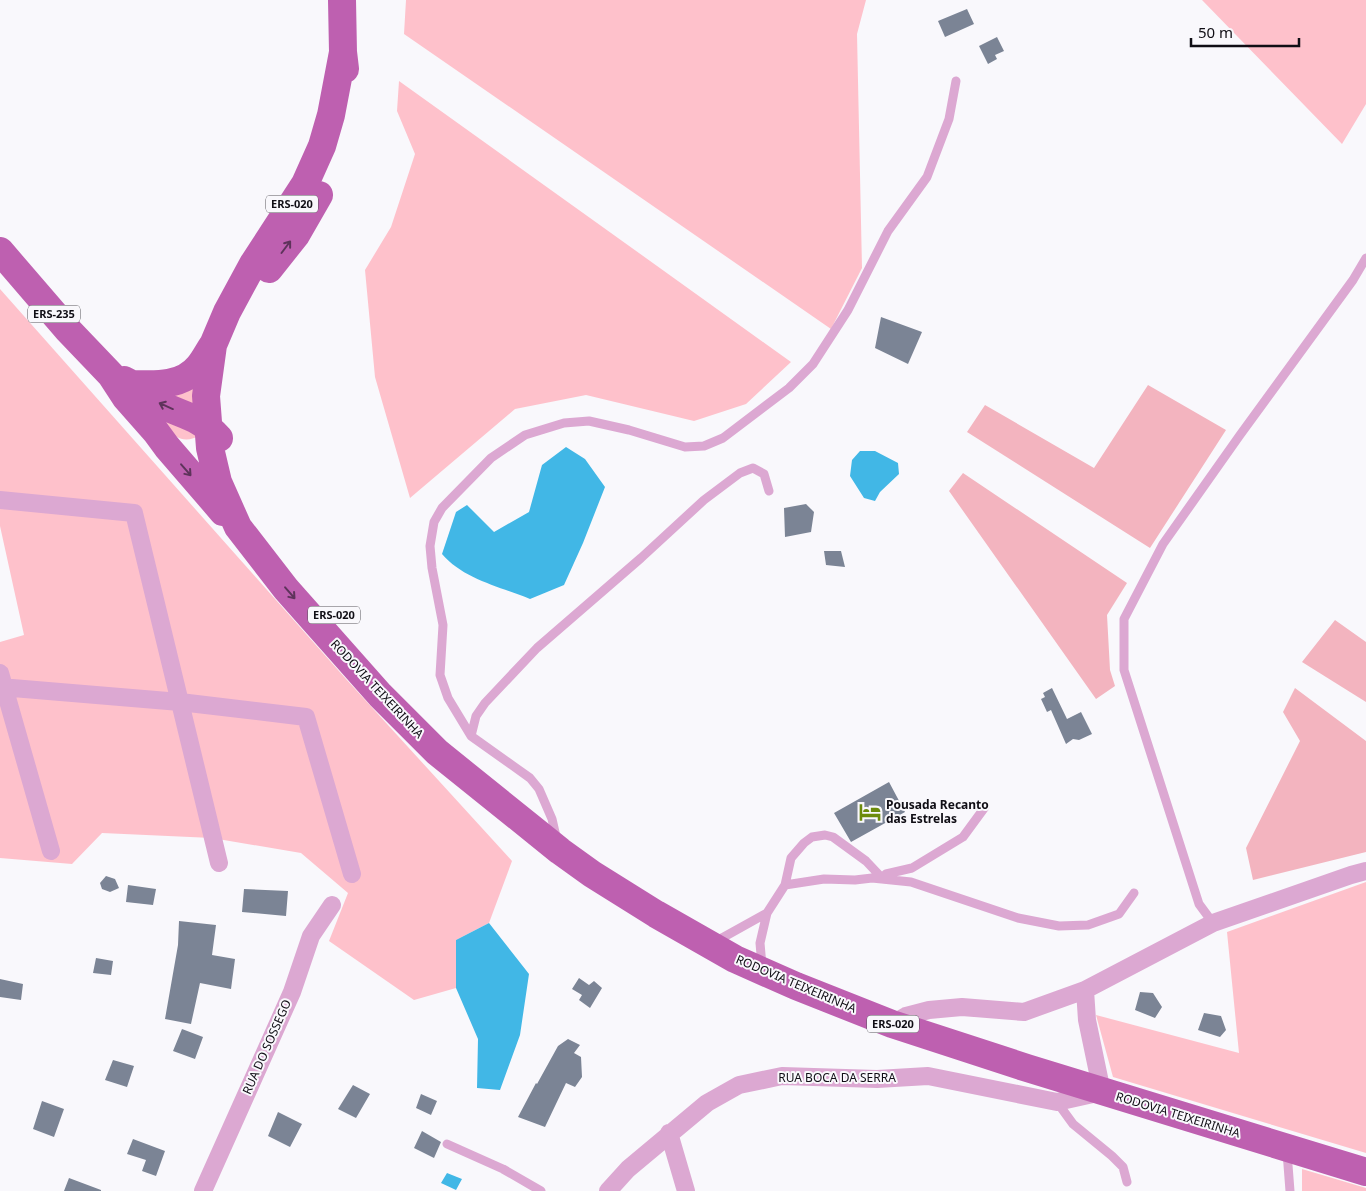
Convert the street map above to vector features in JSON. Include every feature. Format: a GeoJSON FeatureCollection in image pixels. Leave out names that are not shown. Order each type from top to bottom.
{"type":"FeatureCollection","features":[{"type":"Feature","properties":{"kind":"main road","name":"RODOVIA TEIXEIRINHA"},"geometry":{"type":"LineString","coordinates":[[342,0],[343,52],[348,86],[335,158],[319,194],[296,235],[267,273],[245,308],[231,342],[221,375],[220,422],[210,448],[218,482],[238,527],[286,589],[380,695],[437,752],[560,851],[592,874],[656,914],[708,943],[796,986],[892,1024],[1102,1092],[1366,1172]]}},
{"type":"Feature","properties":{"kind":"main road","name":"RODOVIA TEIXEIRINHA"},"geometry":{"type":"LineString","coordinates":[[343,52],[331,116],[318,154],[304,184],[238,290],[227,312],[213,345],[206,396],[216,436],[231,474],[243,501],[259,529],[281,558],[319,598],[467,775]]}},
{"type":"Feature","properties":{"kind":"main road","name":"ERS-235"},"geometry":{"type":"LineString","coordinates":[[0,251],[68,330],[122,380],[150,398],[197,419],[216,436]]}},
{"type":"Feature","properties":{"kind":"main road"},"geometry":{"type":"LineString","coordinates":[[122,380],[167,384],[185,378],[199,367],[213,345]]}},
{"type":"Feature","properties":{"kind":"main road","name":"ERS-235"},"geometry":{"type":"LineString","coordinates":[[122,380],[126,398],[238,527]]}},
{"type":"Feature","properties":{"kind":"main road"},"geometry":{"type":"LineString","coordinates":[[156,432],[183,444],[199,443],[204,439],[216,436]]}},
{"type":"Feature","properties":{"kind":"street"},"geometry":{"type":"LineString","coordinates":[[0,500],[134,513],[219,863]]}},
{"type":"Feature","properties":{"kind":"street"},"geometry":{"type":"LineString","coordinates":[[51,851],[1,682],[306,717],[352,874]]}},
{"type":"Feature","properties":{"kind":"street"},"geometry":{"type":"LineString","coordinates":[[892,1024],[906,1016],[929,1010],[962,1007],[1024,1012],[1085,990],[1213,923],[1351,875],[1366,872]]}},
{"type":"Feature","properties":{"kind":"street","name":"RUA DO SOSSEGO"},"geometry":{"type":"LineString","coordinates":[[203,1191],[292,992],[312,936],[332,904]]}},
{"type":"Feature","properties":{"kind":"street"},"geometry":{"type":"LineString","coordinates":[[1085,990],[1087,1020],[1102,1092]]}},
{"type":"Feature","properties":{"kind":"street","name":"RUA BOCA DA SERRA"},"geometry":{"type":"LineString","coordinates":[[608,1191],[628,1168],[707,1103],[739,1085],[782,1076],[877,1079],[928,1076],[1057,1102],[1102,1092]]}},
{"type":"Feature","properties":{"kind":"street"},"geometry":{"type":"LineString","coordinates":[[669,1133],[686,1191]]}},
{"type":"Feature","properties":{"kind":"lane"},"geometry":{"type":"LineString","coordinates":[[560,851],[552,819],[539,790],[530,778],[471,736],[448,698],[440,675],[443,625],[432,568],[430,546],[434,522],[442,508],[492,458],[525,435],[564,423],[589,421],[629,430],[685,447],[704,446],[723,438],[789,388],[813,364],[848,310],[888,231],[927,177],[949,119],[956,81]]}},
{"type":"Feature","properties":{"kind":"lane"},"geometry":{"type":"LineString","coordinates":[[1213,923],[1199,904],[1124,670],[1124,619],[1163,544],[1366,258]]}},
{"type":"Feature","properties":{"kind":"lane"},"geometry":{"type":"LineString","coordinates":[[471,736],[476,716],[485,703],[537,648],[641,558],[704,500],[740,473],[752,468],[764,474],[769,491]]}},
{"type":"Feature","properties":{"kind":"lane"},"geometry":{"type":"LineString","coordinates":[[882,878],[886,874],[912,868],[963,837],[985,807]]}},
{"type":"Feature","properties":{"kind":"lane"},"geometry":{"type":"LineString","coordinates":[[762,971],[760,942],[767,913],[784,885],[792,858],[804,843],[812,837],[825,835],[833,837],[866,861],[882,878]]}},
{"type":"Feature","properties":{"kind":"lane"},"geometry":{"type":"LineString","coordinates":[[784,885],[824,879],[882,878],[911,882],[1018,918],[1059,926],[1088,925],[1119,914],[1134,893]]}},
{"type":"Feature","properties":{"kind":"lane"},"geometry":{"type":"LineString","coordinates":[[708,943],[722,938],[767,913]]}},
{"type":"Feature","properties":{"kind":"lane"},"geometry":{"type":"LineString","coordinates":[[1057,1102],[1073,1124],[1123,1167],[1127,1182]]}},
{"type":"Feature","properties":{"kind":"lane"},"geometry":{"type":"LineString","coordinates":[[447,1144],[503,1168],[542,1191]]}},
{"type":"Feature","properties":{"kind":"lane"},"geometry":{"type":"LineString","coordinates":[[1286,1147],[1290,1191]]}},
{"type":"Feature","properties":{"kind":"shaded area"},"geometry":{"type":"Polygon","coordinates":[[[406,0],[866,0],[857,34],[862,268],[831,329],[404,34],[406,0]]]}},
{"type":"Feature","properties":{"kind":"shaded area"},"geometry":{"type":"Polygon","coordinates":[[[1202,0],[1366,0],[1366,104],[1342,144],[1202,0]]]}},
{"type":"Feature","properties":{"kind":"shaded area"},"geometry":{"type":"Polygon","coordinates":[[[399,81],[791,362],[746,404],[694,421],[586,395],[515,409],[410,498],[375,377],[365,270],[391,227],[415,154],[397,111],[399,81]]]}},
{"type":"Feature","properties":{"kind":"shaded area"},"geometry":{"type":"Polygon","coordinates":[[[0,289],[346,679],[512,861],[489,923],[456,940],[456,988],[414,1000],[329,941],[348,893],[301,853],[212,838],[102,833],[72,864],[0,858],[0,642],[24,635],[0,526],[0,289]]]}},
{"type":"Feature","properties":{"kind":"shaded area"},"geometry":{"type":"Polygon","coordinates":[[[201,374],[199,411],[161,392],[201,374]]]}},
{"type":"Feature","properties":{"kind":"shaded area"},"geometry":{"type":"Polygon","coordinates":[[[1148,385],[1226,430],[1150,548],[967,432],[985,405],[1094,468],[1148,385]]]}},
{"type":"Feature","properties":{"kind":"shaded area"},"geometry":{"type":"Polygon","coordinates":[[[154,408],[201,435],[192,439],[178,438],[168,429],[154,408]]]}},
{"type":"Feature","properties":{"kind":"shaded area"},"geometry":{"type":"Polygon","coordinates":[[[963,473],[1127,583],[1107,615],[1110,670],[1115,686],[1096,699],[949,491],[963,473]]]}},
{"type":"Feature","properties":{"kind":"shaded area"},"geometry":{"type":"Polygon","coordinates":[[[1335,620],[1366,642],[1366,702],[1302,662],[1335,620]]]}},
{"type":"Feature","properties":{"kind":"shaded area"},"geometry":{"type":"Polygon","coordinates":[[[1295,688],[1366,741],[1366,852],[1253,880],[1246,848],[1300,741],[1283,712],[1295,688]]]}},
{"type":"Feature","properties":{"kind":"shaded area"},"geometry":{"type":"Polygon","coordinates":[[[1366,882],[1366,1153],[1113,1077],[1096,1015],[1239,1053],[1227,932],[1366,882]]]}},
{"type":"Feature","properties":{"kind":"shaded area"},"geometry":{"type":"Polygon","coordinates":[[[1302,1169],[1366,1188],[1366,1191],[1302,1191],[1302,1169]]]}},
{"type":"Feature","properties":{"kind":"water"},"geometry":{"type":"Polygon","coordinates":[[[566,447],[585,459],[605,487],[564,585],[530,599],[471,576],[451,563],[442,554],[456,512],[467,505],[494,532],[529,512],[542,465],[566,447]]]}},
{"type":"Feature","properties":{"kind":"water"},"geometry":{"type":"Polygon","coordinates":[[[860,451],[875,451],[898,463],[899,474],[880,492],[875,501],[864,498],[850,476],[852,460],[860,451]]]}},
{"type":"Feature","properties":{"kind":"water"},"geometry":{"type":"Polygon","coordinates":[[[489,923],[529,974],[520,1035],[500,1090],[477,1088],[478,1039],[456,988],[456,940],[489,923]]]}},
{"type":"Feature","properties":{"kind":"water"},"geometry":{"type":"Polygon","coordinates":[[[447,1173],[462,1179],[456,1190],[441,1183],[447,1173]]]}},
{"type":"Feature","properties":{"kind":"building"},"geometry":{"type":"Polygon","coordinates":[[[967,9],[974,24],[945,37],[938,21],[967,9]]]}},
{"type":"Feature","properties":{"kind":"building"},"geometry":{"type":"Polygon","coordinates":[[[997,37],[1004,51],[995,55],[997,59],[988,64],[979,46],[997,37]]]}},
{"type":"Feature","properties":{"kind":"building"},"geometry":{"type":"Polygon","coordinates":[[[881,317],[922,332],[908,364],[875,348],[881,317]]]}},
{"type":"Feature","properties":{"kind":"building"},"geometry":{"type":"Polygon","coordinates":[[[806,504],[814,512],[811,532],[785,537],[784,508],[806,504]]]}},
{"type":"Feature","properties":{"kind":"building"},"geometry":{"type":"Polygon","coordinates":[[[824,551],[841,551],[845,567],[826,565],[824,551]]]}},
{"type":"Feature","properties":{"kind":"building"},"geometry":{"type":"Polygon","coordinates":[[[1052,688],[1067,719],[1081,712],[1092,734],[1079,740],[1073,739],[1066,744],[1051,710],[1047,712],[1041,699],[1045,697],[1043,693],[1052,688]]]}},
{"type":"Feature","properties":{"kind":"building","name":"Pousada Recanto das Estrelas"},"geometry":{"type":"Polygon","coordinates":[[[889,782],[905,812],[851,842],[834,813],[889,782]]]}},
{"type":"Feature","properties":{"kind":"building"},"geometry":{"type":"Polygon","coordinates":[[[106,876],[115,879],[119,888],[110,892],[102,889],[100,883],[106,876]]]}},
{"type":"Feature","properties":{"kind":"building"},"geometry":{"type":"Polygon","coordinates":[[[128,885],[156,889],[153,905],[126,902],[128,885]]]}},
{"type":"Feature","properties":{"kind":"building"},"geometry":{"type":"Polygon","coordinates":[[[244,889],[288,891],[286,916],[242,912],[244,889]]]}},
{"type":"Feature","properties":{"kind":"building"},"geometry":{"type":"Polygon","coordinates":[[[179,921],[216,925],[212,955],[235,959],[231,989],[200,983],[191,1024],[165,1019],[178,945],[179,921]]]}},
{"type":"Feature","properties":{"kind":"building"},"geometry":{"type":"Polygon","coordinates":[[[96,958],[113,961],[111,975],[93,973],[96,958]]]}},
{"type":"Feature","properties":{"kind":"building"},"geometry":{"type":"Polygon","coordinates":[[[579,978],[589,985],[594,981],[602,988],[590,1008],[579,1000],[582,995],[572,989],[579,978]]]}},
{"type":"Feature","properties":{"kind":"building"},"geometry":{"type":"Polygon","coordinates":[[[0,979],[23,984],[21,1000],[0,997],[0,979]]]}},
{"type":"Feature","properties":{"kind":"building"},"geometry":{"type":"Polygon","coordinates":[[[1140,992],[1153,993],[1162,1007],[1155,1018],[1135,1010],[1140,992]]]}},
{"type":"Feature","properties":{"kind":"building"},"geometry":{"type":"Polygon","coordinates":[[[1204,1013],[1221,1016],[1226,1030],[1220,1037],[1198,1030],[1204,1013]]]}},
{"type":"Feature","properties":{"kind":"building"},"geometry":{"type":"Polygon","coordinates":[[[182,1029],[203,1037],[195,1059],[173,1051],[182,1029]]]}},
{"type":"Feature","properties":{"kind":"building"},"geometry":{"type":"Polygon","coordinates":[[[568,1039],[580,1045],[574,1053],[581,1057],[582,1077],[575,1087],[566,1083],[545,1127],[518,1117],[558,1046],[568,1039]]]}},
{"type":"Feature","properties":{"kind":"building"},"geometry":{"type":"Polygon","coordinates":[[[113,1060],[134,1066],[127,1087],[105,1080],[113,1060]]]}},
{"type":"Feature","properties":{"kind":"building"},"geometry":{"type":"Polygon","coordinates":[[[353,1085],[370,1094],[356,1118],[338,1109],[353,1085]]]}},
{"type":"Feature","properties":{"kind":"building"},"geometry":{"type":"Polygon","coordinates":[[[421,1094],[437,1101],[431,1115],[416,1108],[421,1094]]]}},
{"type":"Feature","properties":{"kind":"building"},"geometry":{"type":"Polygon","coordinates":[[[42,1101],[64,1109],[54,1137],[33,1129],[42,1101]]]}},
{"type":"Feature","properties":{"kind":"building"},"geometry":{"type":"Polygon","coordinates":[[[278,1112],[302,1124],[290,1147],[268,1136],[278,1112]]]}},
{"type":"Feature","properties":{"kind":"building"},"geometry":{"type":"Polygon","coordinates":[[[422,1131],[441,1142],[434,1158],[414,1148],[422,1131]]]}},
{"type":"Feature","properties":{"kind":"building"},"geometry":{"type":"Polygon","coordinates":[[[133,1139],[165,1151],[156,1176],[142,1171],[146,1160],[127,1154],[133,1139]]]}},
{"type":"Feature","properties":{"kind":"building"},"geometry":{"type":"Polygon","coordinates":[[[69,1178],[101,1190],[101,1191],[64,1191],[69,1178]]]}},
{"type":"Feature","properties":{"kind":"place","name":"Pousada Recanto das Estrelas"},"geometry":{"type":"Point","coordinates":[870,812]}}]}
